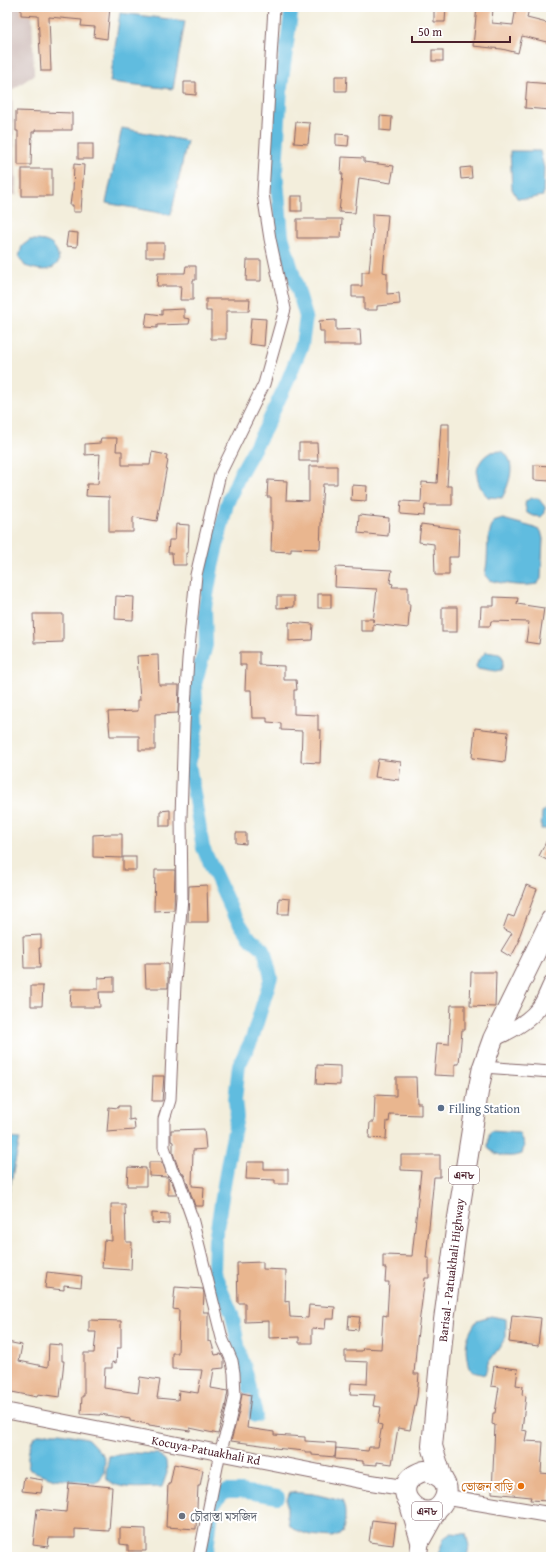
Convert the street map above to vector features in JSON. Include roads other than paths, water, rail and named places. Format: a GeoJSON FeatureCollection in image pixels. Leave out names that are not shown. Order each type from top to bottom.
{"type":"FeatureCollection","features":[{"type":"Feature","properties":{"kind":"highway","name":"Barisal - Patuakhali Highway"},"geometry":{"type":"LineString","coordinates":[[442,1494],[432,1446],[444,1320],[471,1129],[484,1067],[493,1039],[551,920]]}},
{"type":"Feature","properties":{"kind":"highway","name":"Barisal - Patuakhali Highway"},"geometry":{"type":"LineString","coordinates":[[409,1487],[432,1446]]}},
{"type":"Feature","properties":{"kind":"highway"},"geometry":{"type":"LineString","coordinates":[[409,1487],[424,1471],[434,1473],[442,1494]]}},
{"type":"Feature","properties":{"kind":"highway","name":"এন৮"},"geometry":{"type":"LineString","coordinates":[[409,1487],[414,1508],[423,1511],[432,1510],[442,1494]]}},
{"type":"Feature","properties":{"kind":"main road"},"geometry":{"type":"LineString","coordinates":[[493,1039],[513,1029],[534,1014],[539,1009],[551,984]]}},
{"type":"Feature","properties":{"kind":"main road","name":"Kocuya-Patuakhali Rd"},"geometry":{"type":"LineString","coordinates":[[7,1411],[409,1487]]}},
{"type":"Feature","properties":{"kind":"main road"},"geometry":{"type":"LineString","coordinates":[[409,1487],[419,1550]]}},
{"type":"Feature","properties":{"kind":"main road"},"geometry":{"type":"LineString","coordinates":[[419,1550],[442,1494],[551,1515]]}},
{"type":"Feature","properties":{"kind":"street"},"geometry":{"type":"LineString","coordinates":[[199,1557],[220,1452],[232,1410],[234,1396],[234,1373],[232,1361],[222,1338],[192,1218],[178,1178],[172,1171],[164,1147],[164,1119],[170,1100],[175,983],[182,897],[181,817],[184,723],[196,575],[220,474],[264,384],[285,308],[270,239],[263,194],[274,7]]}},
{"type":"Feature","properties":{"kind":"street"},"geometry":{"type":"LineString","coordinates":[[484,1067],[551,1072]]}},
{"type":"Feature","properties":{"kind":"water"},"geometry":{"type":"Polygon","coordinates":[[[120,13],[185,21],[173,89],[110,82],[120,13]]]}},
{"type":"Feature","properties":{"kind":"water"},"geometry":{"type":"Polygon","coordinates":[[[122,128],[187,141],[171,215],[106,203],[122,128]]]}},
{"type":"Feature","properties":{"kind":"water"},"geometry":{"type":"Polygon","coordinates":[[[510,151],[540,151],[544,168],[543,196],[527,199],[517,198],[512,189],[510,151]]]}},
{"type":"Feature","properties":{"kind":"water"},"geometry":{"type":"Polygon","coordinates":[[[30,240],[50,243],[58,255],[59,261],[56,265],[52,268],[44,270],[25,266],[19,257],[22,246],[30,240]]]}},
{"type":"Feature","properties":{"kind":"water"},"geometry":{"type":"Polygon","coordinates":[[[502,451],[507,455],[511,467],[507,487],[502,498],[488,497],[479,485],[477,470],[483,458],[491,452],[502,451]]]}},
{"type":"Feature","properties":{"kind":"water"},"geometry":{"type":"Polygon","coordinates":[[[531,498],[538,498],[545,507],[545,513],[541,517],[527,513],[525,505],[526,501],[531,498]]]}},
{"type":"Feature","properties":{"kind":"water"},"geometry":{"type":"Polygon","coordinates":[[[503,519],[541,531],[543,539],[541,579],[537,584],[507,584],[489,580],[485,575],[488,538],[493,522],[503,519]]]}},
{"type":"Feature","properties":{"kind":"water"},"geometry":{"type":"Polygon","coordinates":[[[486,652],[499,654],[502,656],[503,663],[501,671],[495,672],[477,669],[476,666],[479,659],[486,652]]]}},
{"type":"Feature","properties":{"kind":"water"},"geometry":{"type":"Polygon","coordinates":[[[548,808],[551,809],[551,827],[541,829],[542,812],[548,808]]]}},
{"type":"Feature","properties":{"kind":"water"},"geometry":{"type":"Polygon","coordinates":[[[491,1131],[519,1133],[524,1146],[522,1154],[504,1156],[492,1151],[488,1148],[489,1135],[491,1131]]]}},
{"type":"Feature","properties":{"kind":"water"},"geometry":{"type":"Polygon","coordinates":[[[7,1138],[20,1139],[7,1201],[7,1138]]]}},
{"type":"Feature","properties":{"kind":"water"},"geometry":{"type":"Polygon","coordinates":[[[491,1316],[506,1319],[506,1337],[488,1363],[485,1375],[473,1372],[469,1369],[466,1348],[470,1332],[477,1320],[491,1316]]]}},
{"type":"Feature","properties":{"kind":"water"},"geometry":{"type":"Polygon","coordinates":[[[60,1433],[87,1438],[103,1455],[105,1461],[104,1473],[100,1480],[96,1483],[55,1479],[30,1470],[28,1459],[32,1441],[40,1434],[60,1433]]]}},
{"type":"Feature","properties":{"kind":"water"},"geometry":{"type":"Polygon","coordinates":[[[134,1453],[158,1454],[166,1461],[167,1473],[162,1487],[126,1487],[119,1486],[107,1480],[106,1472],[109,1456],[134,1453]]]}},
{"type":"Feature","properties":{"kind":"water"},"geometry":{"type":"Polygon","coordinates":[[[290,1492],[314,1494],[342,1501],[345,1508],[345,1517],[342,1533],[332,1537],[310,1535],[295,1530],[289,1524],[287,1515],[287,1499],[290,1492]]]}},
{"type":"Feature","properties":{"kind":"water"},"geometry":{"type":"Polygon","coordinates":[[[451,1533],[466,1534],[469,1546],[467,1557],[437,1557],[444,1538],[451,1533]]]}},
{"type":"Feature","properties":{"kind":"waterway"},"geometry":{"type":"LineString","coordinates":[[256,1416],[247,1375],[239,1350],[232,1314],[214,1272],[215,1240],[237,1117],[235,1100],[239,1065],[252,1039],[271,977],[264,949],[248,936],[233,913],[203,848],[189,764],[197,725],[195,684],[206,645],[205,607],[212,567],[227,504],[240,474],[266,427],[287,382],[302,345],[306,317],[282,236],[276,170],[281,87],[292,7]]}},
{"type":"Feature","properties":{"kind":"waterway"},"geometry":{"type":"LineString","coordinates":[[206,1557],[213,1504],[222,1494],[227,1491],[241,1491],[278,1497]]}},
{"type":"Feature","properties":{"kind":"place","name":"Filling Station"},"geometry":{"type":"Point","coordinates":[441,1108]}},
{"type":"Feature","properties":{"kind":"place","name":"ভোজন বাড়ি"},"geometry":{"type":"Point","coordinates":[521,1486]}},
{"type":"Feature","properties":{"kind":"place","name":"চৌরাস্তা মসজিদ"},"geometry":{"type":"Point","coordinates":[182,1516]}}]}
